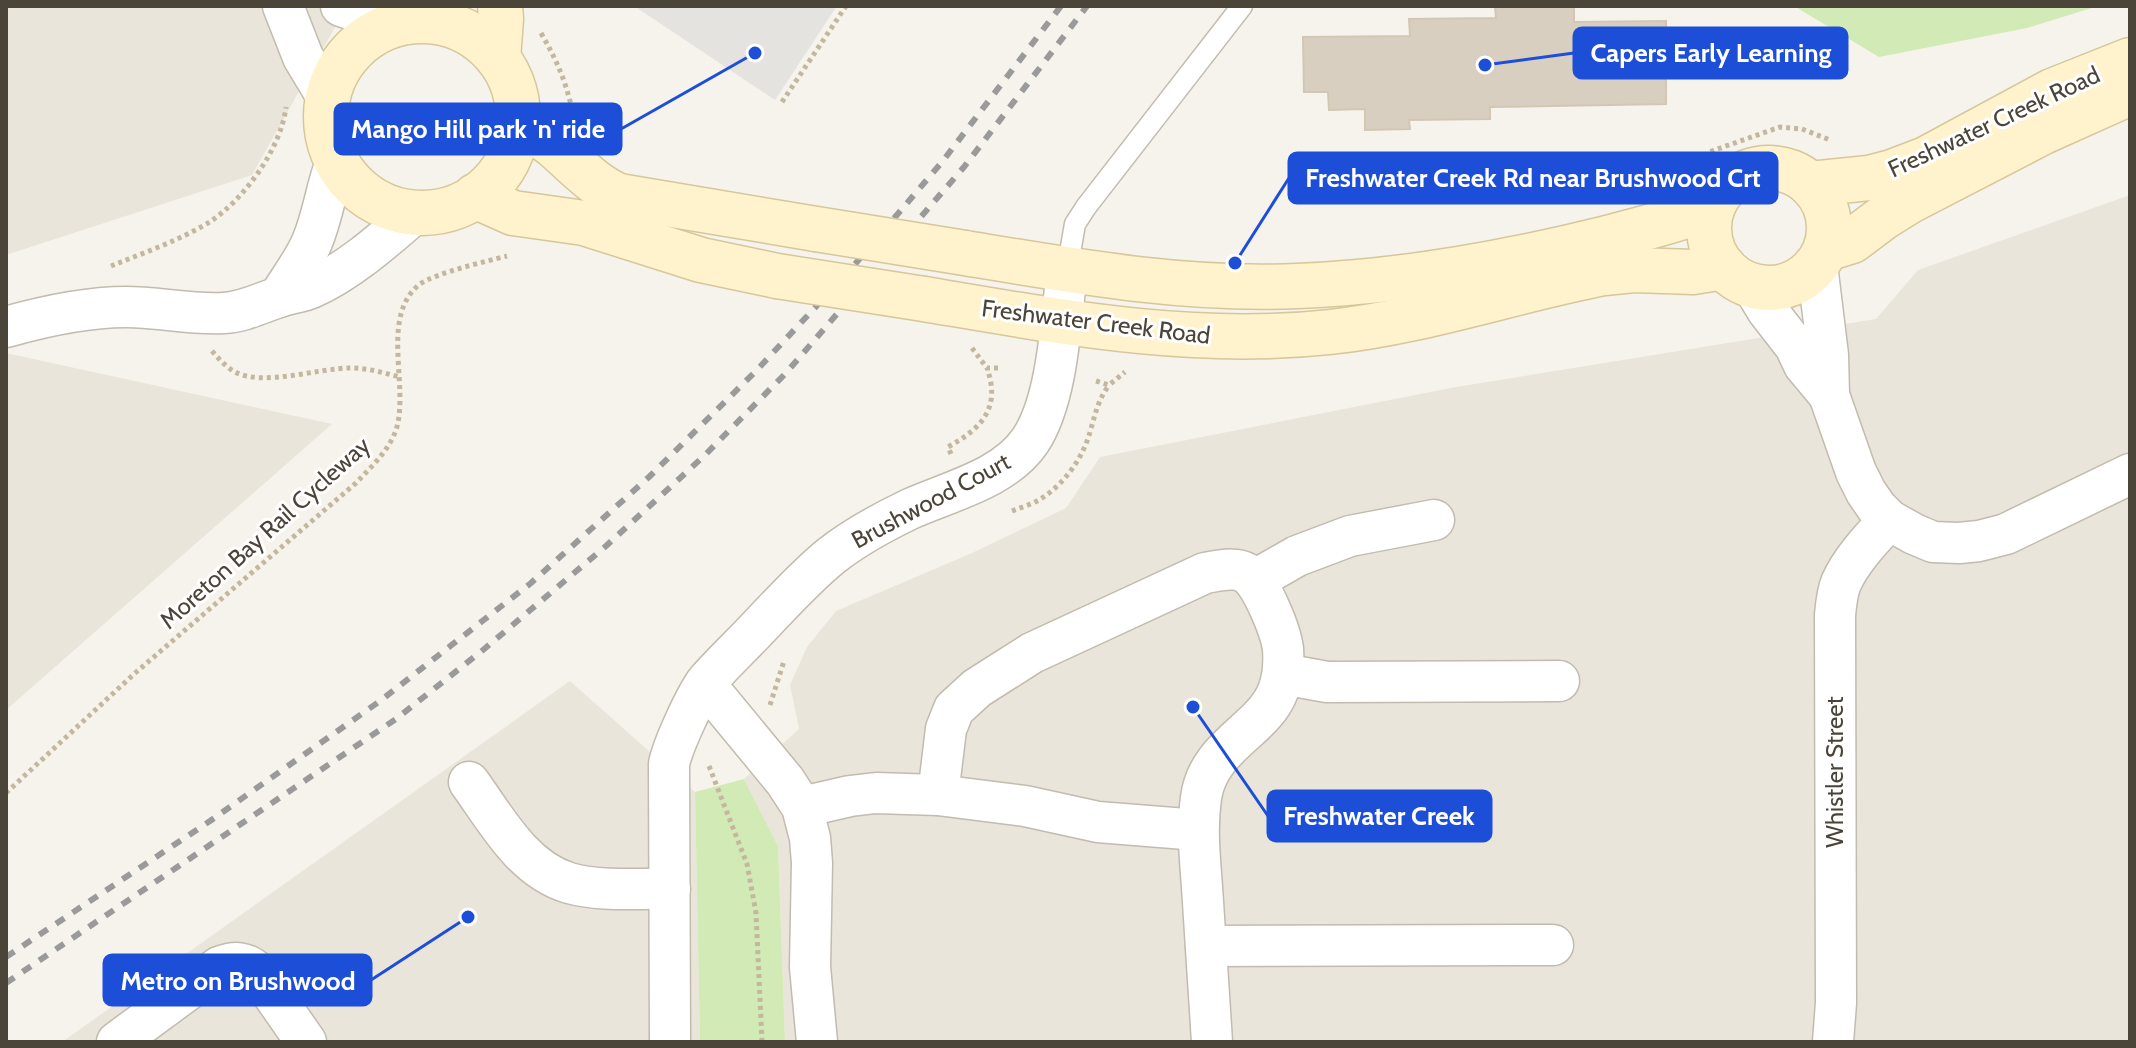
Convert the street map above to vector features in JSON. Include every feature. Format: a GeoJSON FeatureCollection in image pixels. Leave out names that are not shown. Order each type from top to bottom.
{"type":"FeatureCollection","features":[{"type":"Feature","properties":{"kind":"main road"},"geometry":{"type":"LineString","coordinates":[[498,58],[501,19],[518,14]]}},
{"type":"Feature","properties":{"kind":"main road"},"geometry":{"type":"LineString","coordinates":[[395,20],[427,21],[454,26],[478,39],[498,58],[514,87],[518,119],[513,149],[498,176],[475,196],[446,210],[415,213],[383,205],[356,187],[336,162],[328,141],[325,119],[307,100],[356,46],[395,20]]}},
{"type":"Feature","properties":{"kind":"main road","name":"Freshwater Creek Road"},"geometry":{"type":"LineString","coordinates":[[1810,184],[1869,178],[1904,168],[2052,91],[2130,60]]}},
{"type":"Feature","properties":{"kind":"main road","name":"Freshwater Creek Road"},"geometry":{"type":"LineString","coordinates":[[1821,257],[1852,241],[1908,202],[2043,132],[2130,93]]}},
{"type":"Feature","properties":{"kind":"main road","name":"Freshwater Creek Road"},"geometry":{"type":"LineString","coordinates":[[518,119],[578,169],[607,191],[619,196],[1067,270],[1173,283],[1294,287],[1437,274],[1602,239],[1713,206]]}},
{"type":"Feature","properties":{"kind":"main road"},"geometry":{"type":"LineString","coordinates":[[1771,168],[1798,176],[1821,197],[1827,214],[1829,231],[1821,257],[1804,277],[1788,285],[1770,288],[1738,276],[1715,254],[1709,222],[1713,206],[1734,179],[1752,171],[1771,168]]}},
{"type":"Feature","properties":{"kind":"main road","name":"Freshwater Creek Road"},"geometry":{"type":"LineString","coordinates":[[475,196],[513,213],[584,223],[701,260],[777,276],[1060,322],[1158,334],[1276,337],[1333,332],[1393,323],[1604,273],[1634,270],[1738,276]]}},
{"type":"Feature","properties":{"kind":"street"},"geometry":{"type":"LineString","coordinates":[[283,6],[303,57],[307,100]]}},
{"type":"Feature","properties":{"kind":"street"},"geometry":{"type":"LineString","coordinates":[[341,6],[395,20]]}},
{"type":"Feature","properties":{"kind":"street"},"geometry":{"type":"LineString","coordinates":[[279,297],[311,245],[336,162]]}},
{"type":"Feature","properties":{"kind":"street"},"geometry":{"type":"LineString","coordinates":[[6,327],[88,309],[129,307],[187,312],[244,311],[310,289],[330,278],[375,248],[415,213]]}},
{"type":"Feature","properties":{"kind":"street"},"geometry":{"type":"LineString","coordinates":[[1821,257],[1829,395],[1856,472],[1877,508],[1889,520],[1933,542],[1979,541],[2006,534],[2130,474]]}},
{"type":"Feature","properties":{"kind":"street","name":"Brushwood Court"},"geometry":{"type":"LineString","coordinates":[[669,764],[672,749],[705,684],[830,556],[867,531],[966,486],[1018,456],[1031,439],[1044,412],[1053,376],[1067,270]]}},
{"type":"Feature","properties":{"kind":"street"},"geometry":{"type":"LineString","coordinates":[[1738,276],[1795,346],[1804,365],[1829,395]]}},
{"type":"Feature","properties":{"kind":"street"},"geometry":{"type":"LineString","coordinates":[[1255,580],[1297,556],[1350,536],[1434,520]]}},
{"type":"Feature","properties":{"kind":"street","name":"Whistler Street"},"geometry":{"type":"LineString","coordinates":[[1833,1042],[1836,1003],[1837,596],[1842,581],[1889,520]]}},
{"type":"Feature","properties":{"kind":"street"},"geometry":{"type":"LineString","coordinates":[[938,795],[946,729],[954,709],[977,688],[1032,653],[1205,573],[1227,569],[1244,572],[1255,580],[1262,590],[1283,646],[1283,674],[1277,694],[1260,716],[1213,764],[1201,794],[1198,830],[1212,1042]]}},
{"type":"Feature","properties":{"kind":"street"},"geometry":{"type":"LineString","coordinates":[[1283,674],[1327,682],[1559,681]]}},
{"type":"Feature","properties":{"kind":"street"},"geometry":{"type":"LineString","coordinates":[[705,684],[785,781],[802,807],[810,838],[812,863],[810,967],[817,1042]]}},
{"type":"Feature","properties":{"kind":"street"},"geometry":{"type":"LineString","coordinates":[[669,764],[670,1042]]}},
{"type":"Feature","properties":{"kind":"street"},"geometry":{"type":"LineString","coordinates":[[469,782],[519,850],[552,876],[594,887],[670,889]]}},
{"type":"Feature","properties":{"kind":"street"},"geometry":{"type":"LineString","coordinates":[[802,807],[876,793],[938,795],[1025,806],[1098,822],[1198,830]]}},
{"type":"Feature","properties":{"kind":"street"},"geometry":{"type":"LineString","coordinates":[[1206,946],[1553,945]]}},
{"type":"Feature","properties":{"kind":"street"},"geometry":{"type":"LineString","coordinates":[[117,1042],[219,967],[241,962],[258,973],[306,1042]]}},
{"type":"Feature","properties":{"kind":"lane"},"geometry":{"type":"LineString","coordinates":[[1067,270],[1075,224],[1086,207],[1242,6]]}},
{"type":"Feature","properties":{"kind":"path"},"geometry":{"type":"LineString","coordinates":[[782,102],[846,6]]}},
{"type":"Feature","properties":{"kind":"path"},"geometry":{"type":"LineString","coordinates":[[518,14],[556,58],[572,109],[579,119]]}},
{"type":"Feature","properties":{"kind":"path"},"geometry":{"type":"LineString","coordinates":[[104,268],[173,240],[208,223],[228,208],[273,150],[285,115],[307,100]]}},
{"type":"Feature","properties":{"kind":"path"},"geometry":{"type":"LineString","coordinates":[[1679,177],[1709,152],[1780,127],[1802,129],[1835,141]]}},
{"type":"Feature","properties":{"kind":"path","name":"Moreton Bay Rail Cycleway"},"geometry":{"type":"LineString","coordinates":[[6,793],[134,674],[356,483],[379,459],[397,427],[401,396],[399,322],[411,294],[435,277],[515,254]]}},
{"type":"Feature","properties":{"kind":"path"},"geometry":{"type":"LineString","coordinates":[[187,312],[213,352],[237,373],[250,378],[354,368],[400,377]]}},
{"type":"Feature","properties":{"kind":"path"},"geometry":{"type":"LineString","coordinates":[[954,460],[948,447],[979,427],[990,404],[992,390],[987,368]]}},
{"type":"Feature","properties":{"kind":"path"},"geometry":{"type":"LineString","coordinates":[[751,738],[769,708],[785,657]]}},
{"type":"Feature","properties":{"kind":"path"},"geometry":{"type":"LineString","coordinates":[[669,764],[707,761],[747,864],[756,913],[762,1042]]}},
{"type":"Feature","properties":{"kind":"shaded area"},"geometry":{"type":"Polygon","coordinates":[[[6,6],[347,6],[252,175],[6,255],[6,6]]]}},
{"type":"Feature","properties":{"kind":"shaded area"},"geometry":{"type":"Polygon","coordinates":[[[634,6],[837,6],[775,100],[634,6]]]}},
{"type":"Feature","properties":{"kind":"shaded area"},"geometry":{"type":"Polygon","coordinates":[[[2130,195],[2130,1042],[785,1042],[778,846],[744,779],[799,729],[790,685],[807,647],[836,611],[972,553],[1066,508],[1100,457],[1456,387],[1876,319],[1918,270],[2130,195]]]}},
{"type":"Feature","properties":{"kind":"shaded area"},"geometry":{"type":"Polygon","coordinates":[[[6,353],[332,424],[6,710],[6,353]]]}},
{"type":"Feature","properties":{"kind":"shaded area"},"geometry":{"type":"Polygon","coordinates":[[[570,681],[695,792],[700,1042],[62,1042],[570,681]]]}},
{"type":"Feature","properties":{"kind":"green space"},"geometry":{"type":"Polygon","coordinates":[[[1794,6],[2098,6],[2027,28],[1879,57],[1794,6]]]}},
{"type":"Feature","properties":{"kind":"green space"},"geometry":{"type":"Polygon","coordinates":[[[744,779],[778,846],[785,1042],[700,1042],[695,792],[744,779]]]}},
{"type":"Feature","properties":{"kind":"building"},"geometry":{"type":"Polygon","coordinates":[[[1574,6],[1574,22],[1666,21],[1666,104],[1490,107],[1490,119],[1409,120],[1410,129],[1365,130],[1365,109],[1329,110],[1328,92],[1304,92],[1303,37],[1410,36],[1409,19],[1496,18],[1495,7],[1574,6]]]}},
{"type":"Feature","properties":{"kind":"railway"},"geometry":{"type":"LineString","coordinates":[[6,957],[210,821],[380,701],[531,583],[649,477],[755,372],[850,270],[942,162],[1061,6]]}},
{"type":"Feature","properties":{"kind":"railway"},"geometry":{"type":"LineString","coordinates":[[6,983],[396,719],[606,546],[704,456],[786,373],[964,167],[1087,6]]}},
{"type":"Feature","properties":{"kind":"place","name":"Mango Hill park 'n' ride"},"geometry":{"type":"Point","coordinates":[755,53]}},
{"type":"Feature","properties":{"kind":"place","name":"Capers Early Learning"},"geometry":{"type":"Point","coordinates":[1485,65]}},
{"type":"Feature","properties":{"kind":"place","name":"Freshwater Creek Rd near Brushwood Crt"},"geometry":{"type":"Point","coordinates":[1235,263]}},
{"type":"Feature","properties":{"kind":"place","name":"Freshwater Creek"},"geometry":{"type":"Point","coordinates":[1193,707]}},
{"type":"Feature","properties":{"kind":"place","name":"Metro on Brushwood"},"geometry":{"type":"Point","coordinates":[468,917]}}]}
